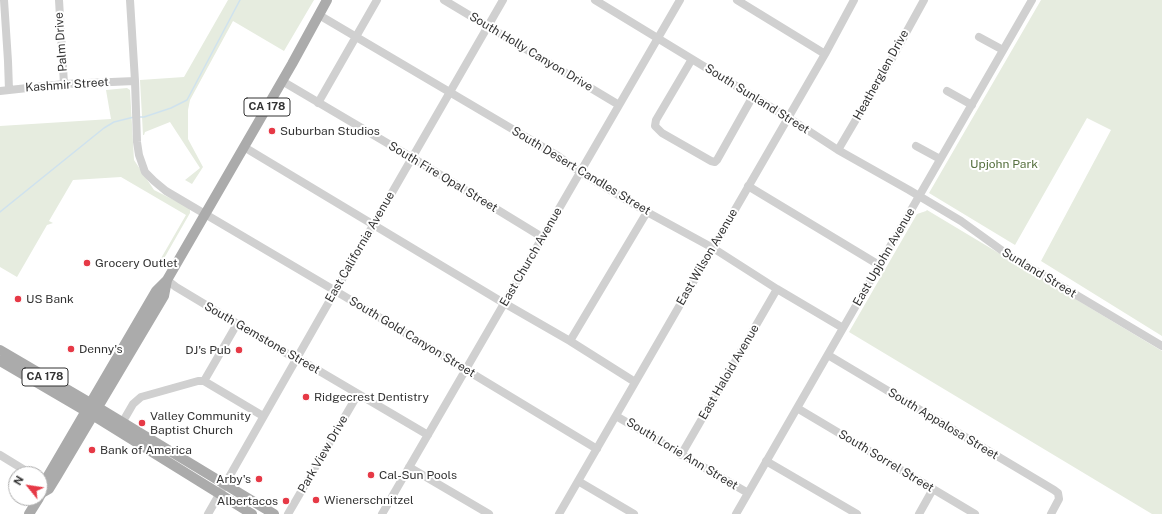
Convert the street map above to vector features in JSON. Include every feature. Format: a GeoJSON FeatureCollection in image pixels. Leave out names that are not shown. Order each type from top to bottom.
{"type":"FeatureCollection","features":[{"type":"Feature","properties":{"kind":"main road","name":"CA 178"},"geometry":{"type":"LineString","coordinates":[[1,354],[92,410],[156,291],[167,280],[327,0]]}},
{"type":"Feature","properties":{"kind":"main road"},"geometry":{"type":"LineString","coordinates":[[92,410],[122,423],[274,514]]}},
{"type":"Feature","properties":{"kind":"main road"},"geometry":{"type":"LineString","coordinates":[[48,490],[57,476],[92,410]]}},
{"type":"Feature","properties":{"kind":"main road"},"geometry":{"type":"LineString","coordinates":[[48,471],[92,410]]}},
{"type":"Feature","properties":{"kind":"main road"},"geometry":{"type":"LineString","coordinates":[[92,410],[219,494],[252,514]]}},
{"type":"Feature","properties":{"kind":"street"},"geometry":{"type":"LineString","coordinates":[[4,0],[9,90]]}},
{"type":"Feature","properties":{"kind":"street","name":"Palm Drive"},"geometry":{"type":"LineString","coordinates":[[59,0],[64,84]]}},
{"type":"Feature","properties":{"kind":"street","name":"South Gold Canyon Street"},"geometry":{"type":"LineString","coordinates":[[130,0],[138,142],[141,161],[146,172],[154,181],[166,191],[597,449]]}},
{"type":"Feature","properties":{"kind":"street"},"geometry":{"type":"LineString","coordinates":[[318,102],[377,0]]}},
{"type":"Feature","properties":{"kind":"street","name":"South Holly Canyon Drive"},"geometry":{"type":"LineString","coordinates":[[444,0],[619,105]]}},
{"type":"Feature","properties":{"kind":"street","name":"East California Avenue"},"geometry":{"type":"LineString","coordinates":[[208,514],[334,291],[503,0]]}},
{"type":"Feature","properties":{"kind":"street","name":"South Sunland Street"},"geometry":{"type":"LineString","coordinates":[[595,0],[753,96],[838,150],[919,196]]}},
{"type":"Feature","properties":{"kind":"street","name":"East Church Avenue"},"geometry":{"type":"LineString","coordinates":[[382,514],[680,0]]}},
{"type":"Feature","properties":{"kind":"street"},"geometry":{"type":"LineString","coordinates":[[738,0],[825,54]]}},
{"type":"Feature","properties":{"kind":"street","name":"East Wilson Avenue"},"geometry":{"type":"LineString","coordinates":[[559,514],[825,54],[854,0]]}},
{"type":"Feature","properties":{"kind":"street","name":"Heatherglen Drive"},"geometry":{"type":"LineString","coordinates":[[838,150],[891,60],[924,0]]}},
{"type":"Feature","properties":{"kind":"street","name":"East Upjohn Avenue"},"geometry":{"type":"LineString","coordinates":[[736,514],[1032,0]]}},
{"type":"Feature","properties":{"kind":"street","name":"South Desert Candles Street"},"geometry":{"type":"LineString","coordinates":[[319,14],[558,156],[580,172],[647,212],[712,248],[843,328]]}},
{"type":"Feature","properties":{"kind":"street"},"geometry":{"type":"LineString","coordinates":[[980,37],[1003,50]]}},
{"type":"Feature","properties":{"kind":"street"},"geometry":{"type":"LineString","coordinates":[[692,59],[656,120],[655,126],[662,133],[713,162],[717,160],[753,96]]}},
{"type":"Feature","properties":{"kind":"street","name":"Kashmir Street"},"geometry":{"type":"LineString","coordinates":[[0,91],[64,84],[135,81]]}},
{"type":"Feature","properties":{"kind":"street","name":"South Fire Opal Street"},"geometry":{"type":"LineString","coordinates":[[282,81],[542,237]]}},
{"type":"Feature","properties":{"kind":"street"},"geometry":{"type":"LineString","coordinates":[[947,91],[972,105]]}},
{"type":"Feature","properties":{"kind":"street"},"geometry":{"type":"LineString","coordinates":[[916,146],[940,159]]}},
{"type":"Feature","properties":{"kind":"street"},"geometry":{"type":"LineString","coordinates":[[244,147],[570,341],[635,382]]}},
{"type":"Feature","properties":{"kind":"street"},"geometry":{"type":"LineString","coordinates":[[748,186],[879,265]]}},
{"type":"Feature","properties":{"kind":"street","name":"Sunland Street"},"geometry":{"type":"LineString","coordinates":[[919,196],[973,229],[1004,252],[1162,346]]}},
{"type":"Feature","properties":{"kind":"street"},"geometry":{"type":"LineString","coordinates":[[570,341],[647,212]]}},
{"type":"Feature","properties":{"kind":"street","name":"South Gemstone Street"},"geometry":{"type":"LineString","coordinates":[[167,280],[237,324],[428,435]]}},
{"type":"Feature","properties":{"kind":"street","name":"East Haloid Avenue"},"geometry":{"type":"LineString","coordinates":[[681,455],[778,289]]}},
{"type":"Feature","properties":{"kind":"street"},"geometry":{"type":"LineString","coordinates":[[204,381],[237,324]]}},
{"type":"Feature","properties":{"kind":"street","name":"South Appalosa Street"},"geometry":{"type":"LineString","coordinates":[[828,355],[1058,493],[1059,499],[1051,514]]}},
{"type":"Feature","properties":{"kind":"street"},"geometry":{"type":"LineString","coordinates":[[122,423],[133,404],[141,397],[198,381],[204,381],[263,416]]}},
{"type":"Feature","properties":{"kind":"street","name":"Park View Drive"},"geometry":{"type":"LineString","coordinates":[[288,514],[358,394]]}},
{"type":"Feature","properties":{"kind":"street","name":"South Sorrel Street"},"geometry":{"type":"LineString","coordinates":[[797,408],[975,514]]}},
{"type":"Feature","properties":{"kind":"street","name":"South Lorie Ann Street"},"geometry":{"type":"LineString","coordinates":[[616,416],[748,493]]}},
{"type":"Feature","properties":{"kind":"street"},"geometry":{"type":"LineString","coordinates":[[0,455],[19,466]]}},
{"type":"Feature","properties":{"kind":"street"},"geometry":{"type":"LineString","coordinates":[[766,461],[857,514]]}},
{"type":"Feature","properties":{"kind":"street"},"geometry":{"type":"LineString","coordinates":[[409,467],[489,514]]}},
{"type":"Feature","properties":{"kind":"street"},"geometry":{"type":"LineString","coordinates":[[48,477],[57,476]]}},
{"type":"Feature","properties":{"kind":"street"},"geometry":{"type":"LineString","coordinates":[[578,481],[634,514]]}},
{"type":"Feature","properties":{"kind":"street"},"geometry":{"type":"LineString","coordinates":[[919,514],[933,489]]}},
{"type":"Feature","properties":{"kind":"green space"},"geometry":{"type":"Polygon","coordinates":[[[228,0],[314,0],[284,51],[233,21],[190,100],[188,110],[188,139],[203,167],[192,184],[185,180],[200,168],[170,122],[145,132],[143,135],[140,80],[184,77],[228,0]]]}},
{"type":"Feature","properties":{"kind":"green space","name":"Upjohn Park"},"geometry":{"type":"Polygon","coordinates":[[[1041,0],[1162,0],[1162,336],[1041,261],[1111,130],[1087,118],[1015,245],[929,193],[1041,0]]]}},
{"type":"Feature","properties":{"kind":"green space"},"geometry":{"type":"Polygon","coordinates":[[[127,88],[130,90],[134,160],[154,190],[188,207],[190,210],[190,213],[158,269],[156,267],[186,215],[121,177],[73,180],[49,221],[53,223],[47,225],[17,277],[0,267],[0,126],[111,119],[106,90],[127,88]]]}},
{"type":"Feature","properties":{"kind":"green space"},"geometry":{"type":"Polygon","coordinates":[[[927,210],[1162,351],[1162,514],[1152,514],[849,332],[917,214],[927,210]]]}},
{"type":"Feature","properties":{"kind":"waterway"},"geometry":{"type":"LineString","coordinates":[[140,117],[171,108],[187,100],[240,0]]}},
{"type":"Feature","properties":{"kind":"waterway"},"geometry":{"type":"LineString","coordinates":[[0,212],[104,128],[114,122],[134,117]]}},
{"type":"Feature","properties":{"kind":"place","name":"Suburban Studios"},"geometry":{"type":"Point","coordinates":[272,131]}},
{"type":"Feature","properties":{"kind":"place","name":"Grocery Outlet"},"geometry":{"type":"Point","coordinates":[87,263]}},
{"type":"Feature","properties":{"kind":"place","name":"US Bank"},"geometry":{"type":"Point","coordinates":[18,299]}},
{"type":"Feature","properties":{"kind":"place","name":"Denny's"},"geometry":{"type":"Point","coordinates":[71,349]}},
{"type":"Feature","properties":{"kind":"place","name":"DJ's Pub"},"geometry":{"type":"Point","coordinates":[239,350]}},
{"type":"Feature","properties":{"kind":"place","name":"Ridgecrest Dentistry"},"geometry":{"type":"Point","coordinates":[306,397]}},
{"type":"Feature","properties":{"kind":"place","name":"Valley Community Baptist Church"},"geometry":{"type":"Point","coordinates":[142,423]}},
{"type":"Feature","properties":{"kind":"place","name":"Bank of America"},"geometry":{"type":"Point","coordinates":[92,450]}},
{"type":"Feature","properties":{"kind":"place","name":"Cal-Sun Pools"},"geometry":{"type":"Point","coordinates":[371,475]}},
{"type":"Feature","properties":{"kind":"place","name":"Arby's"},"geometry":{"type":"Point","coordinates":[259,479]}},
{"type":"Feature","properties":{"kind":"place","name":"Wienerschnitzel"},"geometry":{"type":"Point","coordinates":[316,500]}},
{"type":"Feature","properties":{"kind":"place","name":"Albertacos"},"geometry":{"type":"Point","coordinates":[286,501]}}]}
